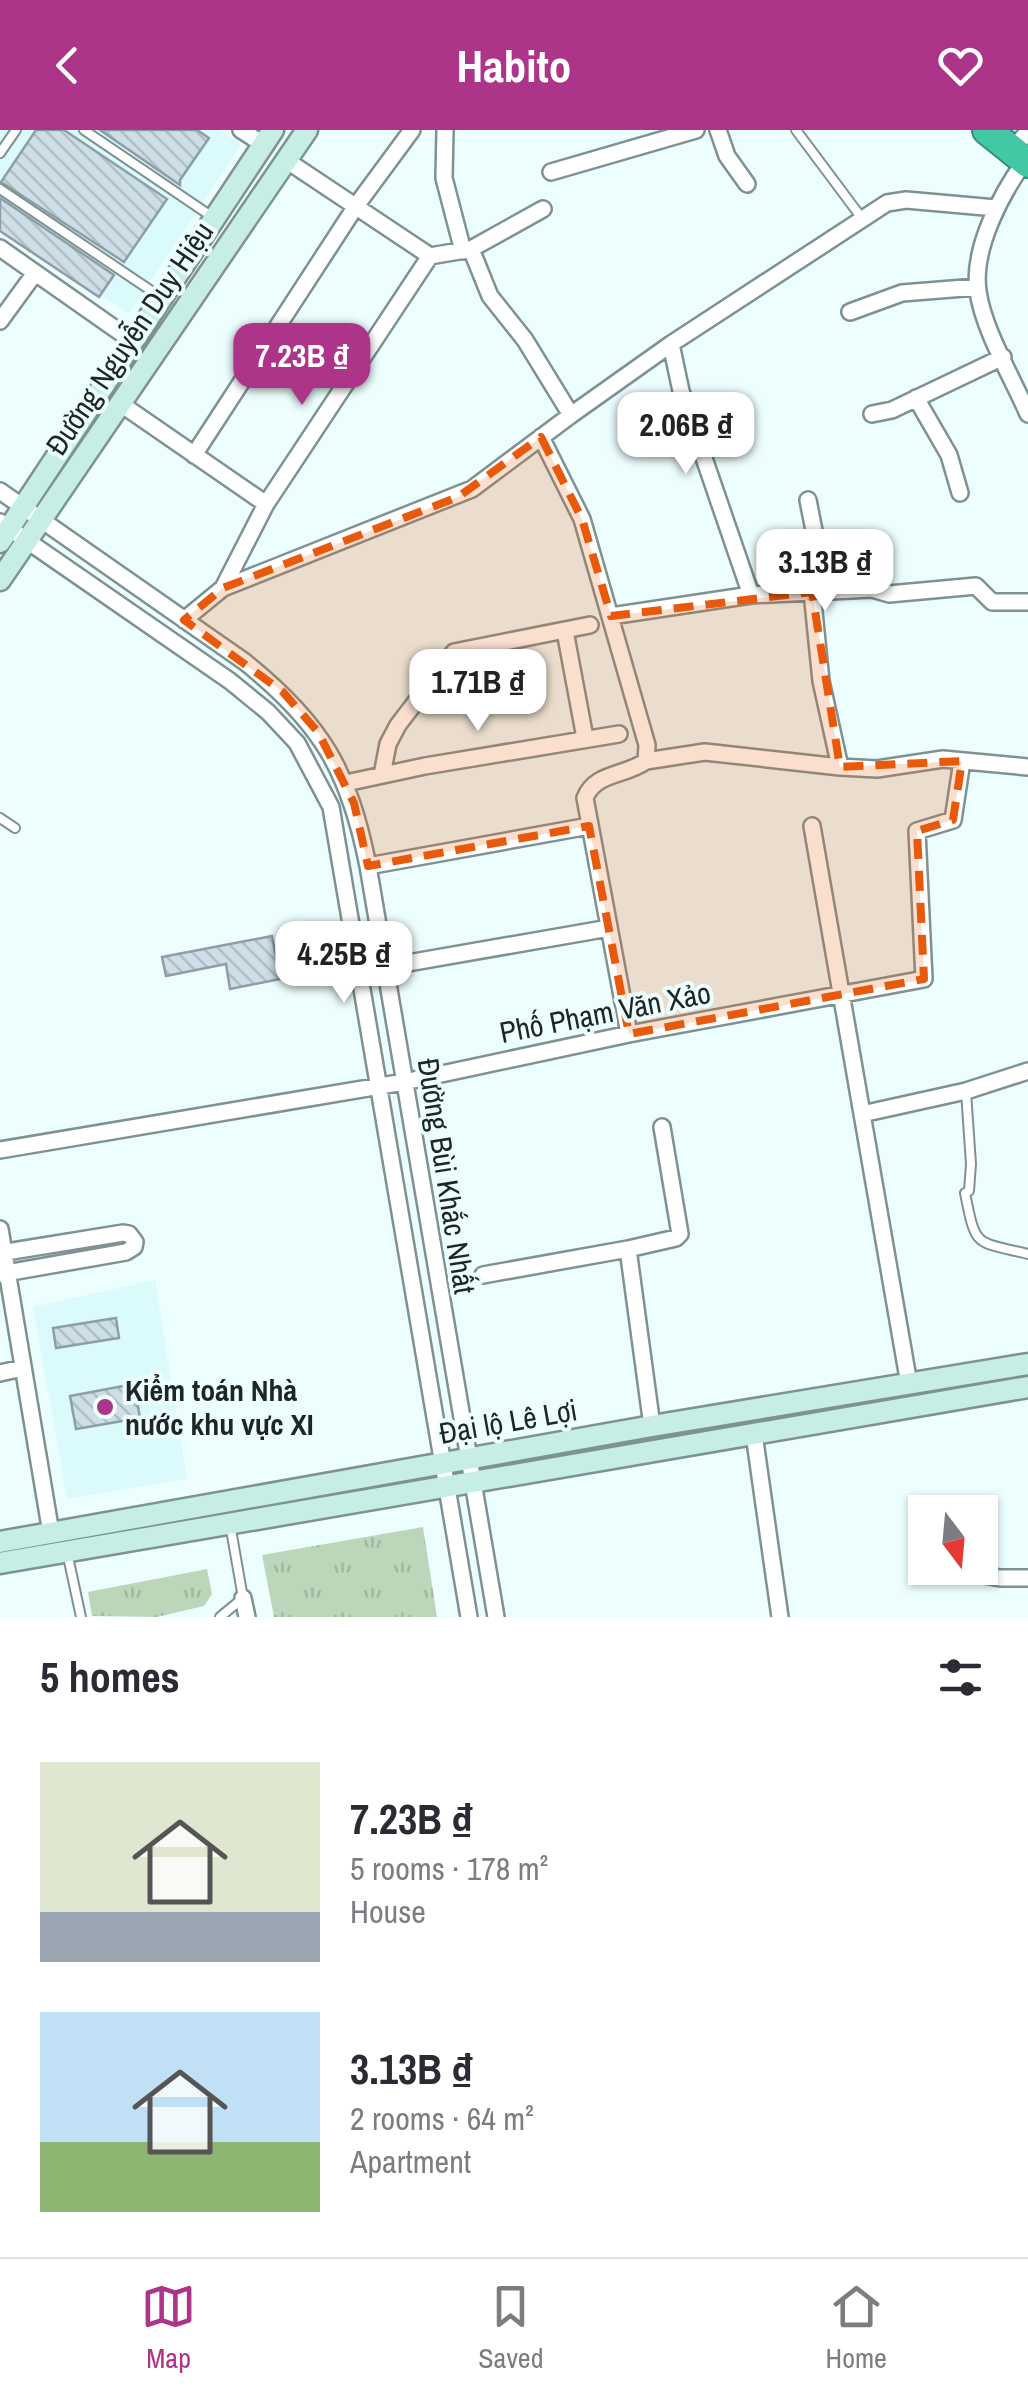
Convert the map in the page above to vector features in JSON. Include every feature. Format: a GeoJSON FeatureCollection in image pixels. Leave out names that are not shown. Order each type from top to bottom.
{"type":"FeatureCollection","features":[{"type":"Feature","properties":{"kind":"highway"},"geometry":{"type":"LineString","coordinates":[[987,130],[1023,152]]}},
{"type":"Feature","properties":{"kind":"main road","name":"Đường Nguyễn Duy Hiệu"},"geometry":{"type":"LineString","coordinates":[[0,580],[9,533],[33,514],[120,404],[307,130]]}},
{"type":"Feature","properties":{"kind":"main road","name":"Đường Nguyễn Duy Hiệu"},"geometry":{"type":"LineString","coordinates":[[33,514],[134,342],[268,137]]}},
{"type":"Feature","properties":{"kind":"main road"},"geometry":{"type":"LineString","coordinates":[[268,137],[286,160]]}},
{"type":"Feature","properties":{"kind":"main road","name":"Đại lộ Lê Lợi"},"geometry":{"type":"LineString","coordinates":[[0,1542],[652,1426],[1028,1364]]}},
{"type":"Feature","properties":{"kind":"main road","name":"Đại lộ Lê Lợi"},"geometry":{"type":"LineString","coordinates":[[0,1564],[1028,1387]]}},
{"type":"Feature","properties":{"kind":"street"},"geometry":{"type":"LineString","coordinates":[[241,130],[268,137]]}},
{"type":"Feature","properties":{"kind":"street"},"geometry":{"type":"LineString","coordinates":[[194,454],[356,206],[412,130]]}},
{"type":"Feature","properties":{"kind":"street"},"geometry":{"type":"LineString","coordinates":[[445,130],[444,178],[467,250],[490,296],[525,340],[571,414]]}},
{"type":"Feature","properties":{"kind":"street"},"geometry":{"type":"LineString","coordinates":[[551,172],[696,130]]}},
{"type":"Feature","properties":{"kind":"street"},"geometry":{"type":"LineString","coordinates":[[718,130],[727,156],[746,184]]}},
{"type":"Feature","properties":{"kind":"street"},"geometry":{"type":"LineString","coordinates":[[1023,152],[996,208],[977,287],[1028,414]]}},
{"type":"Feature","properties":{"kind":"street"},"geometry":{"type":"LineString","coordinates":[[286,160],[430,256],[467,250],[543,209]]}},
{"type":"Feature","properties":{"kind":"street"},"geometry":{"type":"LineString","coordinates":[[184,620],[223,588],[458,497],[672,344],[861,217],[888,203],[906,200],[996,208]]}},
{"type":"Feature","properties":{"kind":"street"},"geometry":{"type":"LineString","coordinates":[[0,248],[134,342]]}},
{"type":"Feature","properties":{"kind":"street"},"geometry":{"type":"LineString","coordinates":[[223,588],[266,504],[430,256]]}},
{"type":"Feature","properties":{"kind":"street"},"geometry":{"type":"LineString","coordinates":[[0,321],[36,273]]}},
{"type":"Feature","properties":{"kind":"street"},"geometry":{"type":"LineString","coordinates":[[850,312],[902,293],[977,287]]}},
{"type":"Feature","properties":{"kind":"street"},"geometry":{"type":"LineString","coordinates":[[672,344],[681,390],[751,595]]}},
{"type":"Feature","properties":{"kind":"street"},"geometry":{"type":"LineString","coordinates":[[872,414],[892,410],[1003,357]]}},
{"type":"Feature","properties":{"kind":"street"},"geometry":{"type":"LineString","coordinates":[[916,398],[949,454],[960,493]]}},
{"type":"Feature","properties":{"kind":"street"},"geometry":{"type":"LineString","coordinates":[[120,404],[266,504]]}},
{"type":"Feature","properties":{"kind":"street"},"geometry":{"type":"LineString","coordinates":[[541,437],[582,519],[647,745],[646,761]]}},
{"type":"Feature","properties":{"kind":"street","name":"Đường Bùi Khắc Nhất"},"geometry":{"type":"LineString","coordinates":[[0,491],[283,692],[318,732],[346,783],[368,866],[496,1617]]}},
{"type":"Feature","properties":{"kind":"street"},"geometry":{"type":"LineString","coordinates":[[808,500],[820,561],[817,592],[821,682],[840,768]]}},
{"type":"Feature","properties":{"kind":"street","name":"Đường Bùi Khắc Nhất"},"geometry":{"type":"LineString","coordinates":[[9,533],[230,681],[268,712],[297,743],[331,807],[468,1617]]}},
{"type":"Feature","properties":{"kind":"street"},"geometry":{"type":"LineString","coordinates":[[611,616],[751,595],[872,589],[889,594],[976,586],[992,602],[1028,602]]}},
{"type":"Feature","properties":{"kind":"street"},"geometry":{"type":"LineString","coordinates":[[382,775],[388,744],[398,726],[454,652],[590,626]]}},
{"type":"Feature","properties":{"kind":"street"},"geometry":{"type":"LineString","coordinates":[[565,631],[584,738]]}},
{"type":"Feature","properties":{"kind":"street"},"geometry":{"type":"LineString","coordinates":[[346,783],[619,734]]}},
{"type":"Feature","properties":{"kind":"street"},"geometry":{"type":"LineString","coordinates":[[629,1034],[590,826],[586,798],[590,786],[646,761],[705,752],[840,768],[877,769],[932,760],[1028,766]]}},
{"type":"Feature","properties":{"kind":"street","name":"Phố Phạm Văn Xảo"},"geometry":{"type":"LineString","coordinates":[[0,1150],[404,1082],[629,1034],[924,979],[917,832],[953,820],[962,761]]}},
{"type":"Feature","properties":{"kind":"street"},"geometry":{"type":"LineString","coordinates":[[368,866],[590,826]]}},
{"type":"Feature","properties":{"kind":"street"},"geometry":{"type":"LineString","coordinates":[[812,826],[909,1384]]}},
{"type":"Feature","properties":{"kind":"street"},"geometry":{"type":"LineString","coordinates":[[385,967],[609,928]]}},
{"type":"Feature","properties":{"kind":"street"},"geometry":{"type":"LineString","coordinates":[[862,1114],[966,1091],[1028,1071]]}},
{"type":"Feature","properties":{"kind":"street"},"geometry":{"type":"LineString","coordinates":[[483,1276],[628,1249],[680,1235],[662,1126]]}},
{"type":"Feature","properties":{"kind":"street"},"geometry":{"type":"LineString","coordinates":[[0,1229],[4,1274],[52,1533]]}},
{"type":"Feature","properties":{"kind":"street"},"geometry":{"type":"LineString","coordinates":[[2,1252],[123,1233],[135,1242],[126,1252],[4,1274]]}},
{"type":"Feature","properties":{"kind":"street"},"geometry":{"type":"LineString","coordinates":[[628,1249],[652,1426]]}},
{"type":"Feature","properties":{"kind":"street"},"geometry":{"type":"LineString","coordinates":[[0,1373],[24,1368]]}},
{"type":"Feature","properties":{"kind":"street"},"geometry":{"type":"LineString","coordinates":[[754,1434],[780,1617]]}},
{"type":"Feature","properties":{"kind":"street"},"geometry":{"type":"LineString","coordinates":[[998,1578],[1028,1578]]}},
{"type":"Feature","properties":{"kind":"street"},"geometry":{"type":"LineString","coordinates":[[243,1598],[247,1617]]}},
{"type":"Feature","properties":{"kind":"lane"},"geometry":{"type":"LineString","coordinates":[[0,153],[16,130]]}},
{"type":"Feature","properties":{"kind":"lane"},"geometry":{"type":"LineString","coordinates":[[84,130],[215,218]]}},
{"type":"Feature","properties":{"kind":"lane"},"geometry":{"type":"LineString","coordinates":[[796,130],[861,217]]}},
{"type":"Feature","properties":{"kind":"lane"},"geometry":{"type":"LineString","coordinates":[[0,189],[162,298]]}},
{"type":"Feature","properties":{"kind":"lane"},"geometry":{"type":"LineString","coordinates":[[0,818],[15,828]]}},
{"type":"Feature","properties":{"kind":"lane"},"geometry":{"type":"LineString","coordinates":[[966,1091],[971,1164],[969,1191],[965,1192],[973,1232],[982,1243],[1028,1254]]}},
{"type":"Feature","properties":{"kind":"lane"},"geometry":{"type":"LineString","coordinates":[[220,1617],[243,1598],[230,1524]]}},
{"type":"Feature","properties":{"kind":"lane"},"geometry":{"type":"LineString","coordinates":[[67,1552],[81,1617]]}},
{"type":"Feature","properties":{"kind":"highlighted area"},"geometry":{"type":"Polygon","coordinates":[[[541,437],[582,519],[611,616],[812,592],[840,767],[962,761],[953,820],[917,831],[924,979],[629,1034],[589,826],[368,866],[354,803],[318,732],[283,692],[184,620],[223,588],[458,497],[541,437]]]}},
{"type":"Feature","properties":{"kind":"shaded area"},"geometry":{"type":"Polygon","coordinates":[[[0,130],[220,130],[241,145],[129,314],[0,229],[0,130]]]}},
{"type":"Feature","properties":{"kind":"shaded area"},"geometry":{"type":"Polygon","coordinates":[[[155,1280],[187,1479],[67,1499],[33,1307],[155,1280]]]}},
{"type":"Feature","properties":{"kind":"green space"},"geometry":{"type":"Polygon","coordinates":[[[423,1527],[437,1617],[274,1617],[262,1555],[423,1527]]]}},
{"type":"Feature","properties":{"kind":"green space"},"geometry":{"type":"Polygon","coordinates":[[[207,1569],[212,1594],[204,1606],[157,1617],[92,1616],[88,1592],[207,1569]]]}},
{"type":"Feature","properties":{"kind":"building"},"geometry":{"type":"Polygon","coordinates":[[[36,130],[64,130],[167,199],[124,262],[1,182],[36,130]]]}},
{"type":"Feature","properties":{"kind":"building"},"geometry":{"type":"Polygon","coordinates":[[[100,130],[197,130],[209,138],[180,185],[100,130]]]}},
{"type":"Feature","properties":{"kind":"building"},"geometry":{"type":"Polygon","coordinates":[[[0,198],[114,275],[99,297],[0,231],[0,198]]]}},
{"type":"Feature","properties":{"kind":"building"},"geometry":{"type":"Polygon","coordinates":[[[272,936],[280,979],[230,989],[226,964],[166,976],[162,957],[272,936]]]}},
{"type":"Feature","properties":{"kind":"building"},"geometry":{"type":"Polygon","coordinates":[[[116,1318],[119,1338],[56,1348],[53,1328],[116,1318]]]}},
{"type":"Feature","properties":{"kind":"building","name":"Kiểm toán Nhà nước khu vực XI"},"geometry":{"type":"Polygon","coordinates":[[[134,1384],[140,1418],[76,1429],[70,1396],[134,1384]]]}},
{"type":"Feature","properties":{"kind":"place","name":"Kiểm toán Nhà nước khu vực XI"},"geometry":{"type":"Point","coordinates":[105,1407]}}]}
